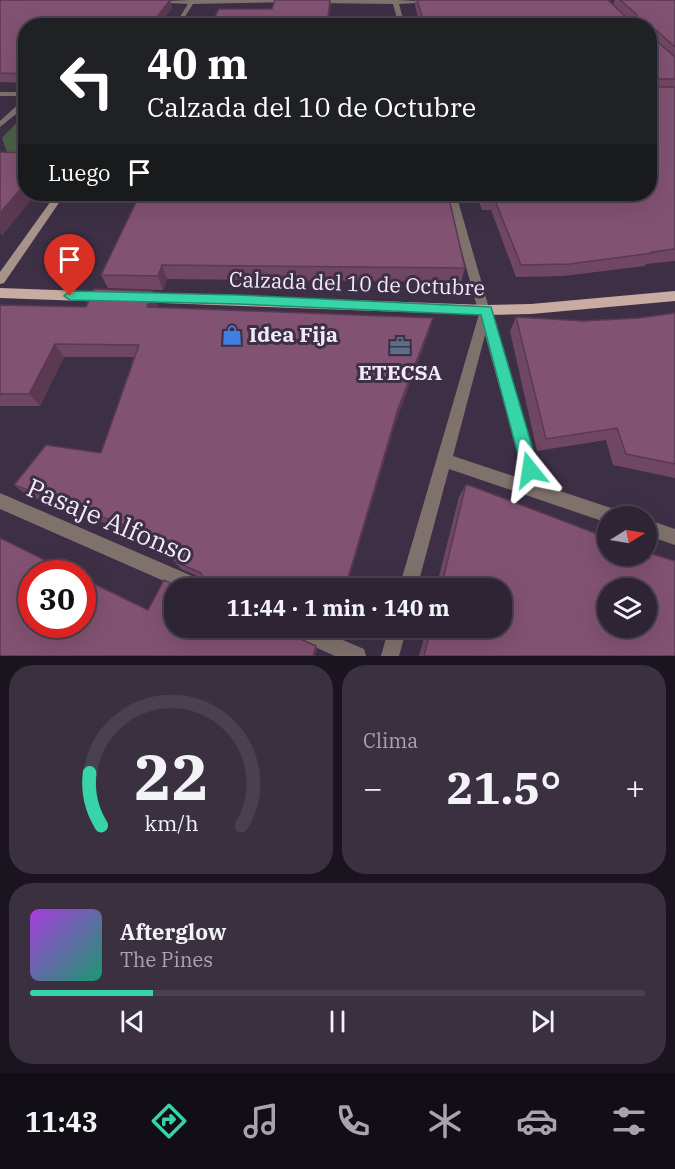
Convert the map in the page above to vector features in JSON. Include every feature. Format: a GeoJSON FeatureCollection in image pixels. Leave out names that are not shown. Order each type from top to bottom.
{"type":"FeatureCollection","features":[{"type":"Feature","properties":{"kind":"main road","name":"Calzada del 10 de Octubre"},"geometry":{"type":"LineString","coordinates":[[0,293],[238,299],[486,310],[531,309],[675,296]]}},
{"type":"Feature","properties":{"kind":"street"},"geometry":{"type":"LineString","coordinates":[[181,18],[192,1]]}},
{"type":"Feature","properties":{"kind":"street"},"geometry":{"type":"LineString","coordinates":[[395,1],[400,18]]}},
{"type":"Feature","properties":{"kind":"street"},"geometry":{"type":"LineString","coordinates":[[144,2],[300,2]]}},
{"type":"Feature","properties":{"kind":"street"},"geometry":{"type":"LineString","coordinates":[[312,2],[441,2]]}},
{"type":"Feature","properties":{"kind":"street"},"geometry":{"type":"LineString","coordinates":[[0,94],[18,94]]}},
{"type":"Feature","properties":{"kind":"street"},"geometry":{"type":"LineString","coordinates":[[0,125],[18,109]]}},
{"type":"Feature","properties":{"kind":"street"},"geometry":{"type":"LineString","coordinates":[[0,280],[55,201]]}},
{"type":"Feature","properties":{"kind":"street"},"geometry":{"type":"LineString","coordinates":[[453,201],[536,492]]}},
{"type":"Feature","properties":{"kind":"street"},"geometry":{"type":"LineString","coordinates":[[411,578],[486,310]]}},
{"type":"Feature","properties":{"kind":"street"},"geometry":{"type":"LineString","coordinates":[[444,460],[597,512]]}},
{"type":"Feature","properties":{"kind":"street","name":"Pasaje Alfonso"},"geometry":{"type":"LineString","coordinates":[[0,501],[177,578]]}},
{"type":"Feature","properties":{"kind":"street"},"geometry":{"type":"LineString","coordinates":[[657,531],[675,537]]}},
{"type":"Feature","properties":{"kind":"street"},"geometry":{"type":"LineString","coordinates":[[315,638],[357,656]]}},
{"type":"Feature","properties":{"kind":"street"},"geometry":{"type":"LineString","coordinates":[[390,656],[395,638]]}},
{"type":"Feature","properties":{"kind":"green space"},"geometry":{"type":"Polygon","coordinates":[[[18,121],[18,153],[7,152],[2,138],[18,121]]]}},
{"type":"Feature","properties":{"kind":"building"},"geometry":{"type":"Polygon","coordinates":[[[0,0],[170,0],[156,18],[18,18],[18,74],[0,73],[0,0]]]}},
{"type":"Feature","properties":{"kind":"building"},"geometry":{"type":"Polygon","coordinates":[[[275,0],[330,0],[328,18],[214,18],[219,9],[272,9],[275,0]]]}},
{"type":"Feature","properties":{"kind":"building"},"geometry":{"type":"Polygon","coordinates":[[[417,0],[608,0],[627,18],[423,18],[417,0]]]}},
{"type":"Feature","properties":{"kind":"building"},"geometry":{"type":"Polygon","coordinates":[[[620,0],[675,0],[675,47],[657,31],[657,18],[635,18],[637,15],[620,0]]]}},
{"type":"Feature","properties":{"kind":"building"},"geometry":{"type":"Polygon","coordinates":[[[657,41],[675,57],[675,79],[657,79],[657,41]]]}},
{"type":"Feature","properties":{"kind":"building"},"geometry":{"type":"Polygon","coordinates":[[[657,87],[675,87],[675,249],[569,264],[521,265],[495,201],[657,201],[657,87]]]}},
{"type":"Feature","properties":{"kind":"building"},"geometry":{"type":"Polygon","coordinates":[[[0,152],[18,153],[18,192],[0,213],[0,152]]]}},
{"type":"Feature","properties":{"kind":"building"},"geometry":{"type":"Polygon","coordinates":[[[137,201],[450,201],[465,268],[162,265],[158,276],[101,275],[137,201]]]}},
{"type":"Feature","properties":{"kind":"building"},"geometry":{"type":"Polygon","coordinates":[[[94,289],[153,291],[147,307],[433,318],[398,409],[348,578],[204,578],[201,573],[174,561],[182,546],[14,485],[46,445],[101,453],[139,345],[55,344],[29,394],[0,394],[0,305],[86,307],[94,289]]]}},
{"type":"Feature","properties":{"kind":"building"},"geometry":{"type":"Polygon","coordinates":[[[675,313],[675,464],[626,454],[617,428],[546,439],[516,317],[583,321],[639,318],[675,313]]]}},
{"type":"Feature","properties":{"kind":"building"},"geometry":{"type":"Polygon","coordinates":[[[466,484],[597,534],[597,566],[657,566],[657,555],[675,561],[675,656],[424,656],[428,638],[512,638],[512,578],[443,578],[466,484]]]}},
{"type":"Feature","properties":{"kind":"building"},"geometry":{"type":"Polygon","coordinates":[[[0,538],[45,560],[18,560],[18,638],[96,638],[96,585],[148,610],[164,580],[164,638],[298,638],[316,646],[313,656],[0,656],[0,538]]]}},
{"type":"Feature","properties":{"kind":"place","name":"Idea Fija"},"geometry":{"type":"Point","coordinates":[232,335]}},
{"type":"Feature","properties":{"kind":"place","name":"ETECSA"},"geometry":{"type":"Point","coordinates":[400,346]}},
{"type":"Feature","properties":{"kind":"route"},"geometry":{"type":"LineString","coordinates":[[70,296],[238,299],[486,310],[530,470]]}}]}
